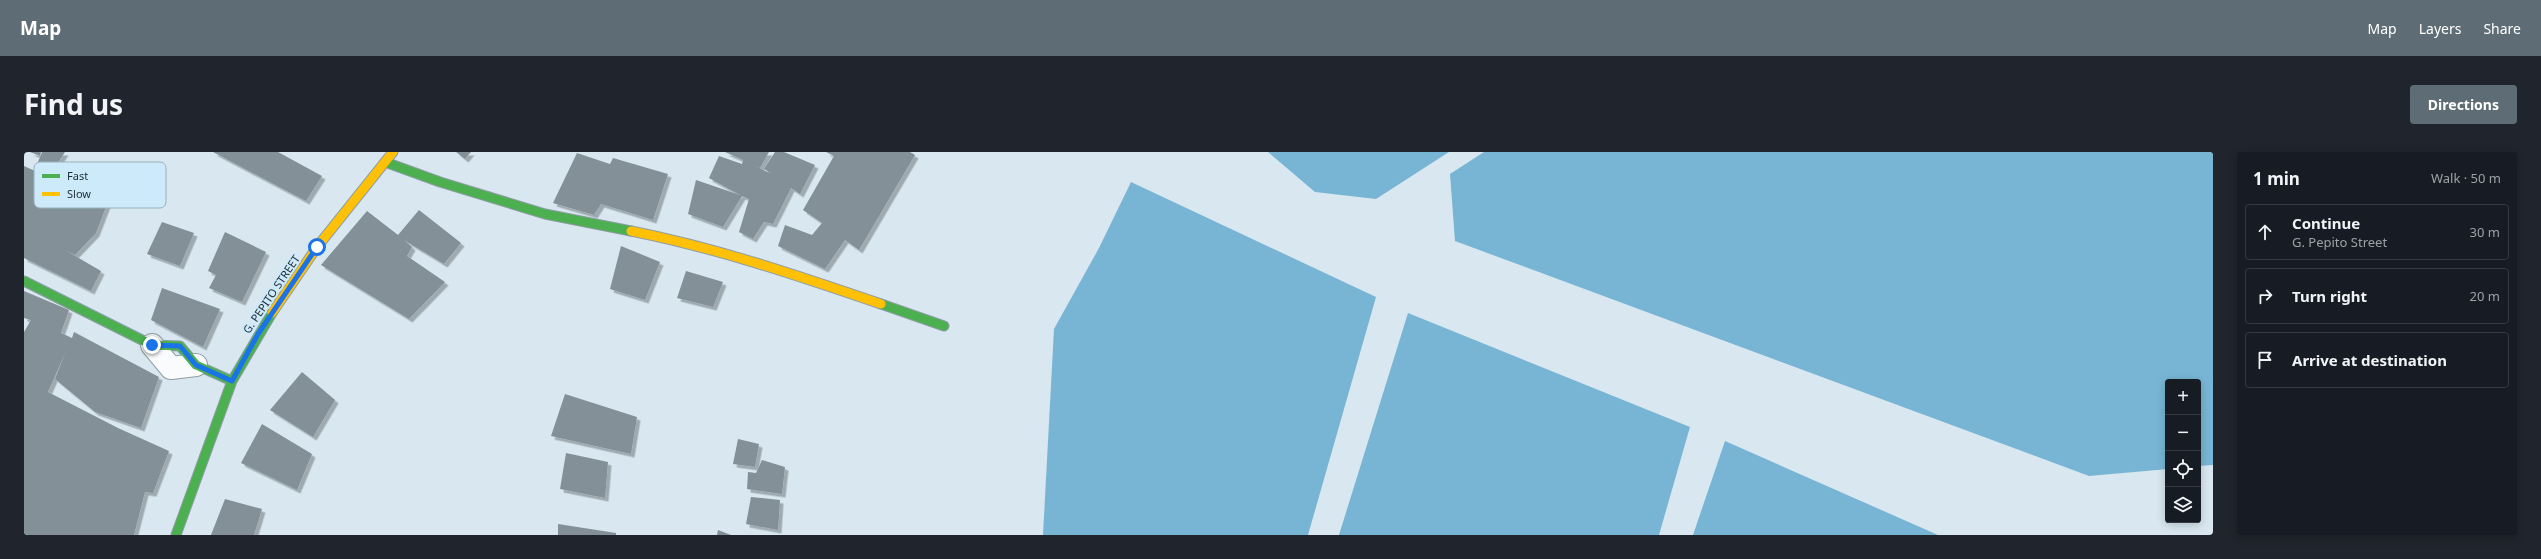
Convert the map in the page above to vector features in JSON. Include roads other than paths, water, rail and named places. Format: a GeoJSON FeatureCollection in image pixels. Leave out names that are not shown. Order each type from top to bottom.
{"type":"FeatureCollection","features":[{"type":"Feature","properties":{"kind":"street","name":"G. PEPITO STREET"},"geometry":{"type":"LineString","coordinates":[[176,535],[232,381],[258,334],[299,273],[394,152]]}},
{"type":"Feature","properties":{"kind":"street"},"geometry":{"type":"LineString","coordinates":[[385,162],[440,182],[545,214],[686,242],[771,266],[944,326]]}},
{"type":"Feature","properties":{"kind":"street"},"geometry":{"type":"LineString","coordinates":[[24,281],[152,345],[171,368],[196,365],[232,381]]}},
{"type":"Feature","properties":{"kind":"water"},"geometry":{"type":"Polygon","coordinates":[[[1268,152],[1449,152],[1376,199],[1315,192],[1268,152]]]}},
{"type":"Feature","properties":{"kind":"water"},"geometry":{"type":"Polygon","coordinates":[[[1484,152],[2213,152],[2213,465],[2201,466],[2201,379],[2165,379],[2165,469],[2089,476],[1455,241],[1450,174],[1484,152]]]}},
{"type":"Feature","properties":{"kind":"water"},"geometry":{"type":"Polygon","coordinates":[[[1131,182],[1376,297],[1308,535],[1043,535],[1054,329],[1099,248],[1131,182]]]}},
{"type":"Feature","properties":{"kind":"water"},"geometry":{"type":"Polygon","coordinates":[[[1408,313],[1690,427],[1659,535],[1339,535],[1408,313]]]}},
{"type":"Feature","properties":{"kind":"water"},"geometry":{"type":"Polygon","coordinates":[[[1725,441],[1938,535],[1693,535],[1725,441]]]}}]}
